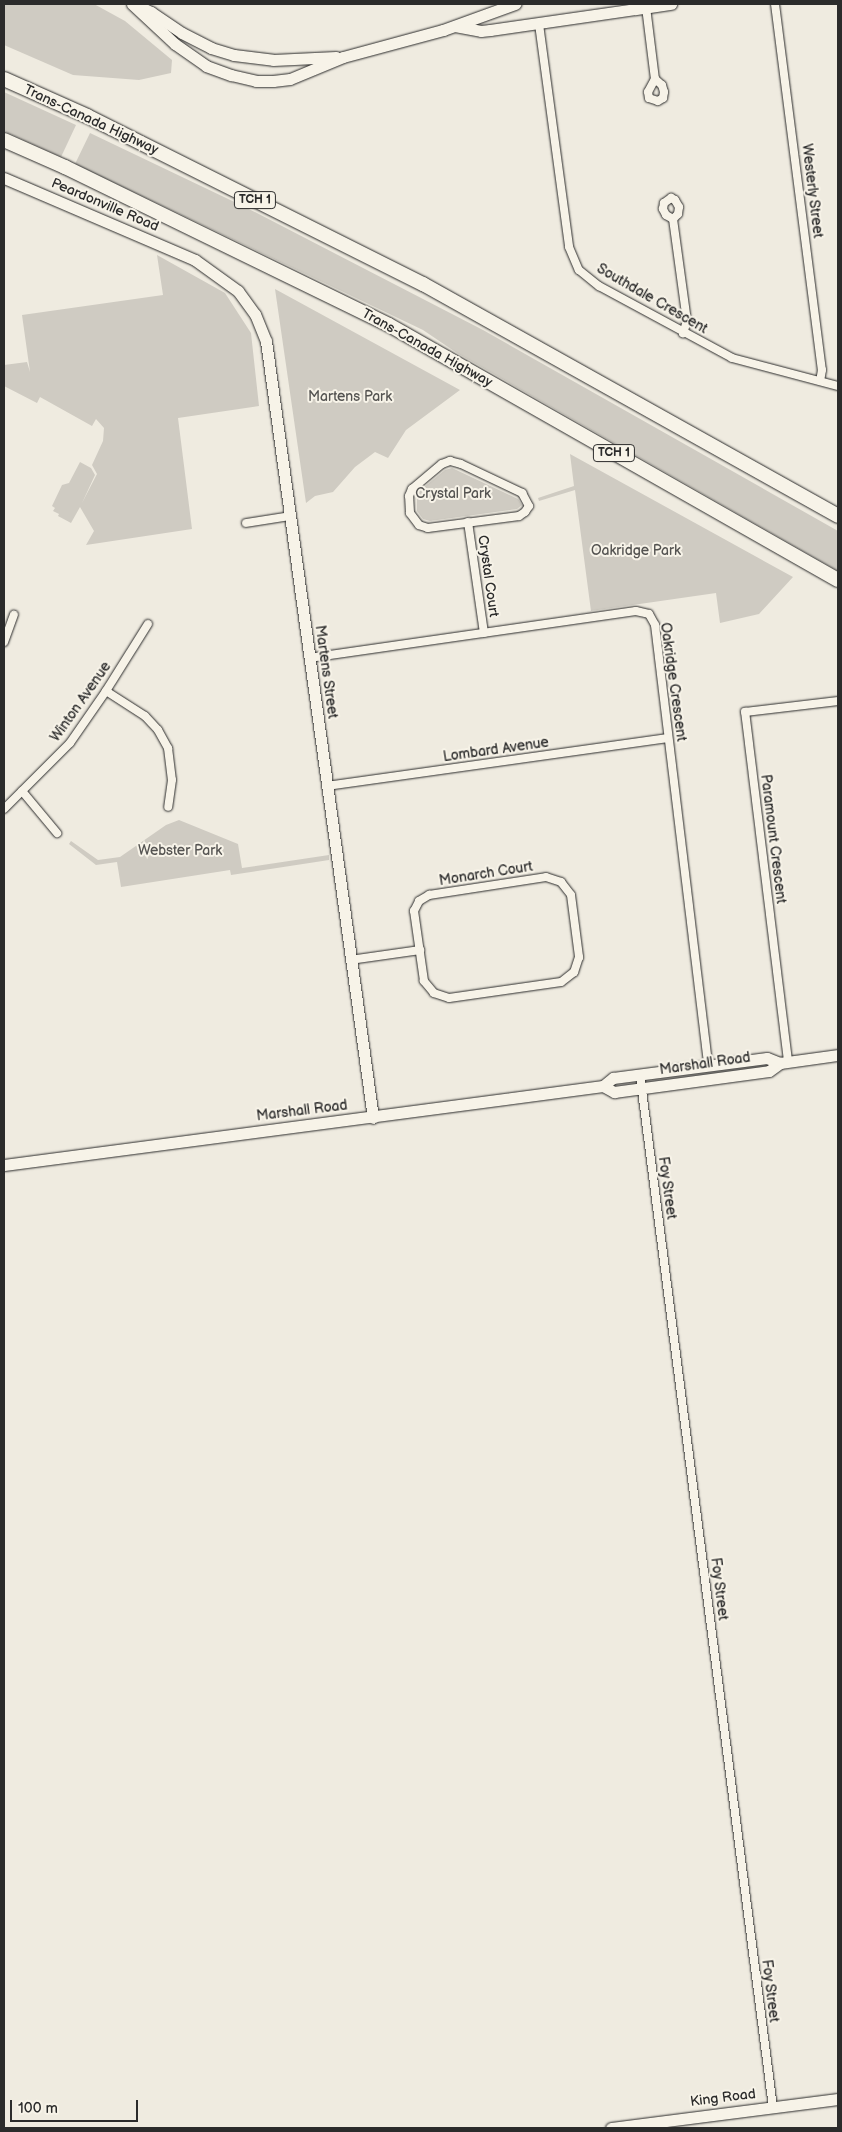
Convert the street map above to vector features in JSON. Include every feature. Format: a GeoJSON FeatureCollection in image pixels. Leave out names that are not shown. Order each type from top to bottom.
{"type":"FeatureCollection","features":[{"type":"Feature","properties":{"kind":"highway","name":"Trans-Canada Highway"},"geometry":{"type":"LineString","coordinates":[[4,79],[87,116],[423,284],[838,516]]}},
{"type":"Feature","properties":{"kind":"highway","name":"Trans-Canada Highway"},"geometry":{"type":"LineString","coordinates":[[4,140],[65,167],[389,325],[838,580]]}},
{"type":"Feature","properties":{"kind":"main road"},"geometry":{"type":"LineString","coordinates":[[133,4],[151,12],[182,33],[211,48],[258,59],[290,60],[343,57]]}},
{"type":"Feature","properties":{"kind":"main road"},"geometry":{"type":"LineString","coordinates":[[133,4],[175,44],[206,66],[256,81],[290,79],[343,57],[407,41],[515,4]]}},
{"type":"Feature","properties":{"kind":"main road"},"geometry":{"type":"LineString","coordinates":[[455,26],[481,31],[671,4]]}},
{"type":"Feature","properties":{"kind":"main road","name":"Peardonville Road"},"geometry":{"type":"LineString","coordinates":[[4,178],[195,260]]}},
{"type":"Feature","properties":{"kind":"main road","name":"Martens Street"},"geometry":{"type":"LineString","coordinates":[[195,260],[238,291],[255,314],[266,341],[373,1118]]}},
{"type":"Feature","properties":{"kind":"main road","name":"Marshall Road"},"geometry":{"type":"LineString","coordinates":[[4,1165],[373,1118],[603,1086],[613,1078],[767,1058],[784,1062],[838,1054]]}},
{"type":"Feature","properties":{"kind":"main road","name":"Marshall Road"},"geometry":{"type":"LineString","coordinates":[[603,1086],[614,1092],[769,1071],[784,1062]]}},
{"type":"Feature","properties":{"kind":"main road","name":"King Road"},"geometry":{"type":"LineString","coordinates":[[611,2128],[838,2099]]}},
{"type":"Feature","properties":{"kind":"street","name":"Westerly Street"},"geometry":{"type":"LineString","coordinates":[[775,4],[822,370],[820,381]]}},
{"type":"Feature","properties":{"kind":"street"},"geometry":{"type":"LineString","coordinates":[[646,7],[655,78]]}},
{"type":"Feature","properties":{"kind":"street","name":"Southdale Crescent"},"geometry":{"type":"LineString","coordinates":[[539,24],[568,247],[579,270],[599,286],[732,358],[838,386]]}},
{"type":"Feature","properties":{"kind":"street"},"geometry":{"type":"LineString","coordinates":[[673,219],[687,321],[683,333]]}},
{"type":"Feature","properties":{"kind":"street","name":"Crystal Court"},"geometry":{"type":"LineString","coordinates":[[450,461],[461,464],[514,489],[527,499],[529,506],[519,516],[468,522],[428,528],[419,525],[410,513],[409,496],[412,488],[442,464],[450,461]]}},
{"type":"Feature","properties":{"kind":"street"},"geometry":{"type":"LineString","coordinates":[[246,523],[290,516]]}},
{"type":"Feature","properties":{"kind":"street","name":"Crystal Court"},"geometry":{"type":"LineString","coordinates":[[468,522],[484,633]]}},
{"type":"Feature","properties":{"kind":"street","name":"Oakridge Crescent"},"geometry":{"type":"LineString","coordinates":[[309,658],[636,612],[649,614],[655,625],[708,1066]]}},
{"type":"Feature","properties":{"kind":"street"},"geometry":{"type":"LineString","coordinates":[[4,642],[14,615]]}},
{"type":"Feature","properties":{"kind":"street","name":"Winton Avenue"},"geometry":{"type":"LineString","coordinates":[[4,810],[70,743],[106,691],[148,624]]}},
{"type":"Feature","properties":{"kind":"street"},"geometry":{"type":"LineString","coordinates":[[106,691],[145,716],[158,730],[168,748],[172,780],[168,807]]}},
{"type":"Feature","properties":{"kind":"street","name":"Paramount Crescent"},"geometry":{"type":"LineString","coordinates":[[784,1062],[745,712],[838,700]]}},
{"type":"Feature","properties":{"kind":"street","name":"Lombard Avenue"},"geometry":{"type":"LineString","coordinates":[[327,786],[668,738]]}},
{"type":"Feature","properties":{"kind":"street"},"geometry":{"type":"LineString","coordinates":[[22,791],[57,833]]}},
{"type":"Feature","properties":{"kind":"street","name":"Monarch Court"},"geometry":{"type":"LineString","coordinates":[[546,877],[561,882],[571,895],[579,957],[574,972],[561,982],[449,998],[434,994],[424,981],[420,950],[414,912],[419,902],[429,895],[546,877]]}},
{"type":"Feature","properties":{"kind":"street"},"geometry":{"type":"LineString","coordinates":[[350,960],[420,950]]}},
{"type":"Feature","properties":{"kind":"street","name":"Foy Street"},"geometry":{"type":"LineString","coordinates":[[640,1075],[773,2107]]}},
{"type":"Feature","properties":{"kind":"green space"},"geometry":{"type":"Polygon","coordinates":[[[4,4],[94,4],[125,21],[172,60],[171,73],[139,80],[73,75],[4,45],[4,4]]]}},
{"type":"Feature","properties":{"kind":"green space"},"geometry":{"type":"Polygon","coordinates":[[[4,92],[76,125],[61,157],[4,131],[4,92]]]}},
{"type":"Feature","properties":{"kind":"green space"},"geometry":{"type":"Polygon","coordinates":[[[90,133],[247,208],[483,330],[838,531],[838,571],[457,353],[423,330],[75,164],[90,133]]]}},
{"type":"Feature","properties":{"kind":"green space"},"geometry":{"type":"Polygon","coordinates":[[[157,255],[225,293],[251,333],[259,406],[178,418],[192,529],[86,545],[94,531],[80,507],[71,523],[58,516],[59,514],[53,511],[55,508],[52,506],[62,485],[69,483],[80,462],[91,468],[95,475],[82,503],[97,474],[92,465],[103,441],[104,428],[96,419],[92,426],[40,397],[37,403],[4,386],[4,365],[27,362],[30,372],[22,315],[163,295],[157,255]]]}},
{"type":"Feature","properties":{"kind":"green space","name":"Martens Park"},"geometry":{"type":"Polygon","coordinates":[[[275,289],[460,390],[406,430],[388,458],[375,452],[355,467],[333,492],[315,496],[306,503],[275,289]]]}},
{"type":"Feature","properties":{"kind":"green space","name":"Oakridge Park"},"geometry":{"type":"Polygon","coordinates":[[[570,454],[793,577],[759,614],[720,623],[716,593],[591,611],[575,490],[539,501],[538,498],[574,486],[570,454]]]}},
{"type":"Feature","properties":{"kind":"green space","name":"Crystal Park"},"geometry":{"type":"Polygon","coordinates":[[[452,468],[518,499],[522,505],[517,509],[430,521],[423,519],[417,511],[417,493],[445,470],[452,468]]]}},
{"type":"Feature","properties":{"kind":"green space","name":"Webster Park"},"geometry":{"type":"Polygon","coordinates":[[[179,820],[238,844],[242,868],[329,855],[329,860],[231,875],[230,870],[121,887],[117,862],[96,865],[69,844],[71,841],[98,860],[120,857],[166,825],[179,820]]]}}]}
